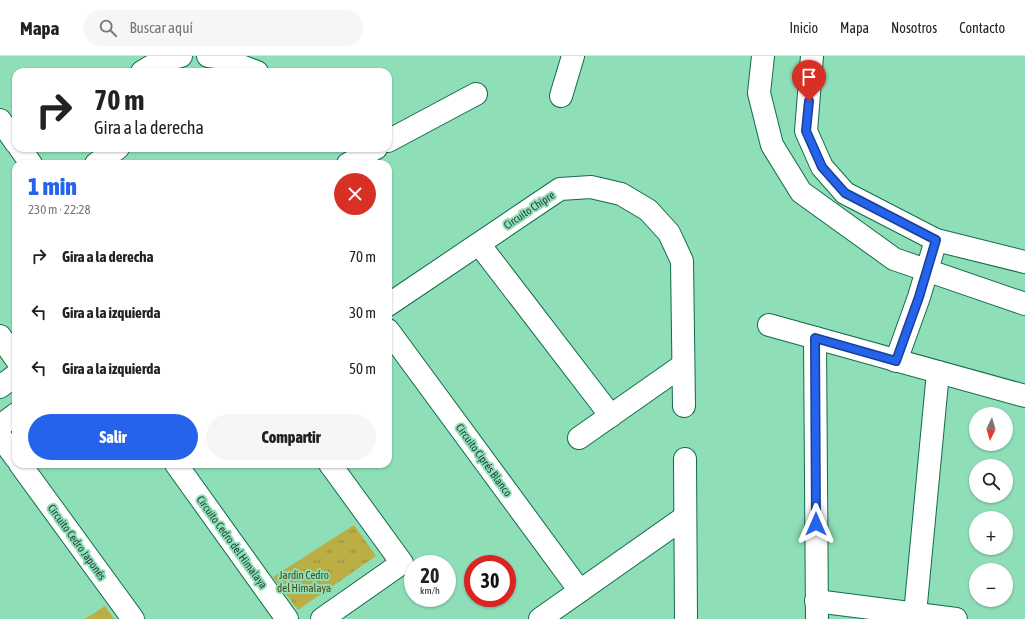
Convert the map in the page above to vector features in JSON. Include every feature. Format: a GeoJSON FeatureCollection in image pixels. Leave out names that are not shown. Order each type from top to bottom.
{"type":"FeatureCollection","features":[{"type":"Feature","properties":{"kind":"street"},"geometry":{"type":"LineString","coordinates":[[149,68],[174,57],[181,56]]}},
{"type":"Feature","properties":{"kind":"street"},"geometry":{"type":"LineString","coordinates":[[208,56],[216,57],[232,68]]}},
{"type":"Feature","properties":{"kind":"street"},"geometry":{"type":"LineString","coordinates":[[562,96],[573,56]]}},
{"type":"Feature","properties":{"kind":"street"},"geometry":{"type":"LineString","coordinates":[[763,56],[758,92],[772,145],[801,192],[894,259],[1025,304]]}},
{"type":"Feature","properties":{"kind":"street"},"geometry":{"type":"LineString","coordinates":[[812,56],[806,131],[822,167],[845,193],[936,240],[1025,262]]}},
{"type":"Feature","properties":{"kind":"street"},"geometry":{"type":"LineString","coordinates":[[392,139],[476,94]]}},
{"type":"Feature","properties":{"kind":"street"},"geometry":{"type":"LineString","coordinates":[[0,120],[12,137]]}},
{"type":"Feature","properties":{"kind":"street"},"geometry":{"type":"LineString","coordinates":[[102,160],[112,152]]}},
{"type":"Feature","properties":{"kind":"street"},"geometry":{"type":"LineString","coordinates":[[355,160],[369,152]]}},
{"type":"Feature","properties":{"kind":"street","name":"Circuito Chipre"},"geometry":{"type":"LineString","coordinates":[[392,302],[560,189],[591,187],[621,194],[648,210],[669,233],[682,261],[684,406]]}},
{"type":"Feature","properties":{"kind":"street"},"geometry":{"type":"LineString","coordinates":[[896,361],[912,318],[936,240]]}},
{"type":"Feature","properties":{"kind":"street"},"geometry":{"type":"LineString","coordinates":[[479,244],[611,416]]}},
{"type":"Feature","properties":{"kind":"street"},"geometry":{"type":"LineString","coordinates":[[769,325],[1025,396]]}},
{"type":"Feature","properties":{"kind":"street","name":"Circuito Ciprés Blanco"},"geometry":{"type":"LineString","coordinates":[[392,335],[580,591]]}},
{"type":"Feature","properties":{"kind":"street"},"geometry":{"type":"LineString","coordinates":[[0,336],[12,353]]}},
{"type":"Feature","properties":{"kind":"street"},"geometry":{"type":"LineString","coordinates":[[815,338],[817,610],[915,614],[956,619]]}},
{"type":"Feature","properties":{"kind":"street"},"geometry":{"type":"LineString","coordinates":[[579,438],[683,365]]}},
{"type":"Feature","properties":{"kind":"street"},"geometry":{"type":"LineString","coordinates":[[915,614],[938,372]]}},
{"type":"Feature","properties":{"kind":"street"},"geometry":{"type":"LineString","coordinates":[[0,387],[12,379]]}},
{"type":"Feature","properties":{"kind":"street"},"geometry":{"type":"LineString","coordinates":[[0,426],[12,417]]}},
{"type":"Feature","properties":{"kind":"street"},"geometry":{"type":"LineString","coordinates":[[0,436],[12,452]]}},
{"type":"Feature","properties":{"kind":"street"},"geometry":{"type":"LineString","coordinates":[[685,459],[686,619]]}},
{"type":"Feature","properties":{"kind":"street","name":"Circuito Cedro Japonés"},"geometry":{"type":"LineString","coordinates":[[23,468],[133,619]]}},
{"type":"Feature","properties":{"kind":"street","name":"Circuito Cedro del Himalaya"},"geometry":{"type":"LineString","coordinates":[[179,468],[287,619]]}},
{"type":"Feature","properties":{"kind":"street"},"geometry":{"type":"LineString","coordinates":[[333,468],[404,566]]}},
{"type":"Feature","properties":{"kind":"street"},"geometry":{"type":"LineString","coordinates":[[540,619],[685,517]]}},
{"type":"Feature","properties":{"kind":"street"},"geometry":{"type":"LineString","coordinates":[[322,619],[404,572]]}},
{"type":"Feature","properties":{"kind":"green space","name":"Jardin Cedro del Himalaya"},"geometry":{"type":"Polygon","coordinates":[[[354,525],[376,556],[298,610],[273,577],[354,525]]]}},
{"type":"Feature","properties":{"kind":"green space"},"geometry":{"type":"Polygon","coordinates":[[[105,606],[114,619],[85,619],[105,606]]]}},
{"type":"Feature","properties":{"kind":"route"},"geometry":{"type":"LineString","coordinates":[[809,101],[806,131],[822,167],[845,193],[936,240],[919,297],[896,361],[815,338],[816,524]]}}]}
